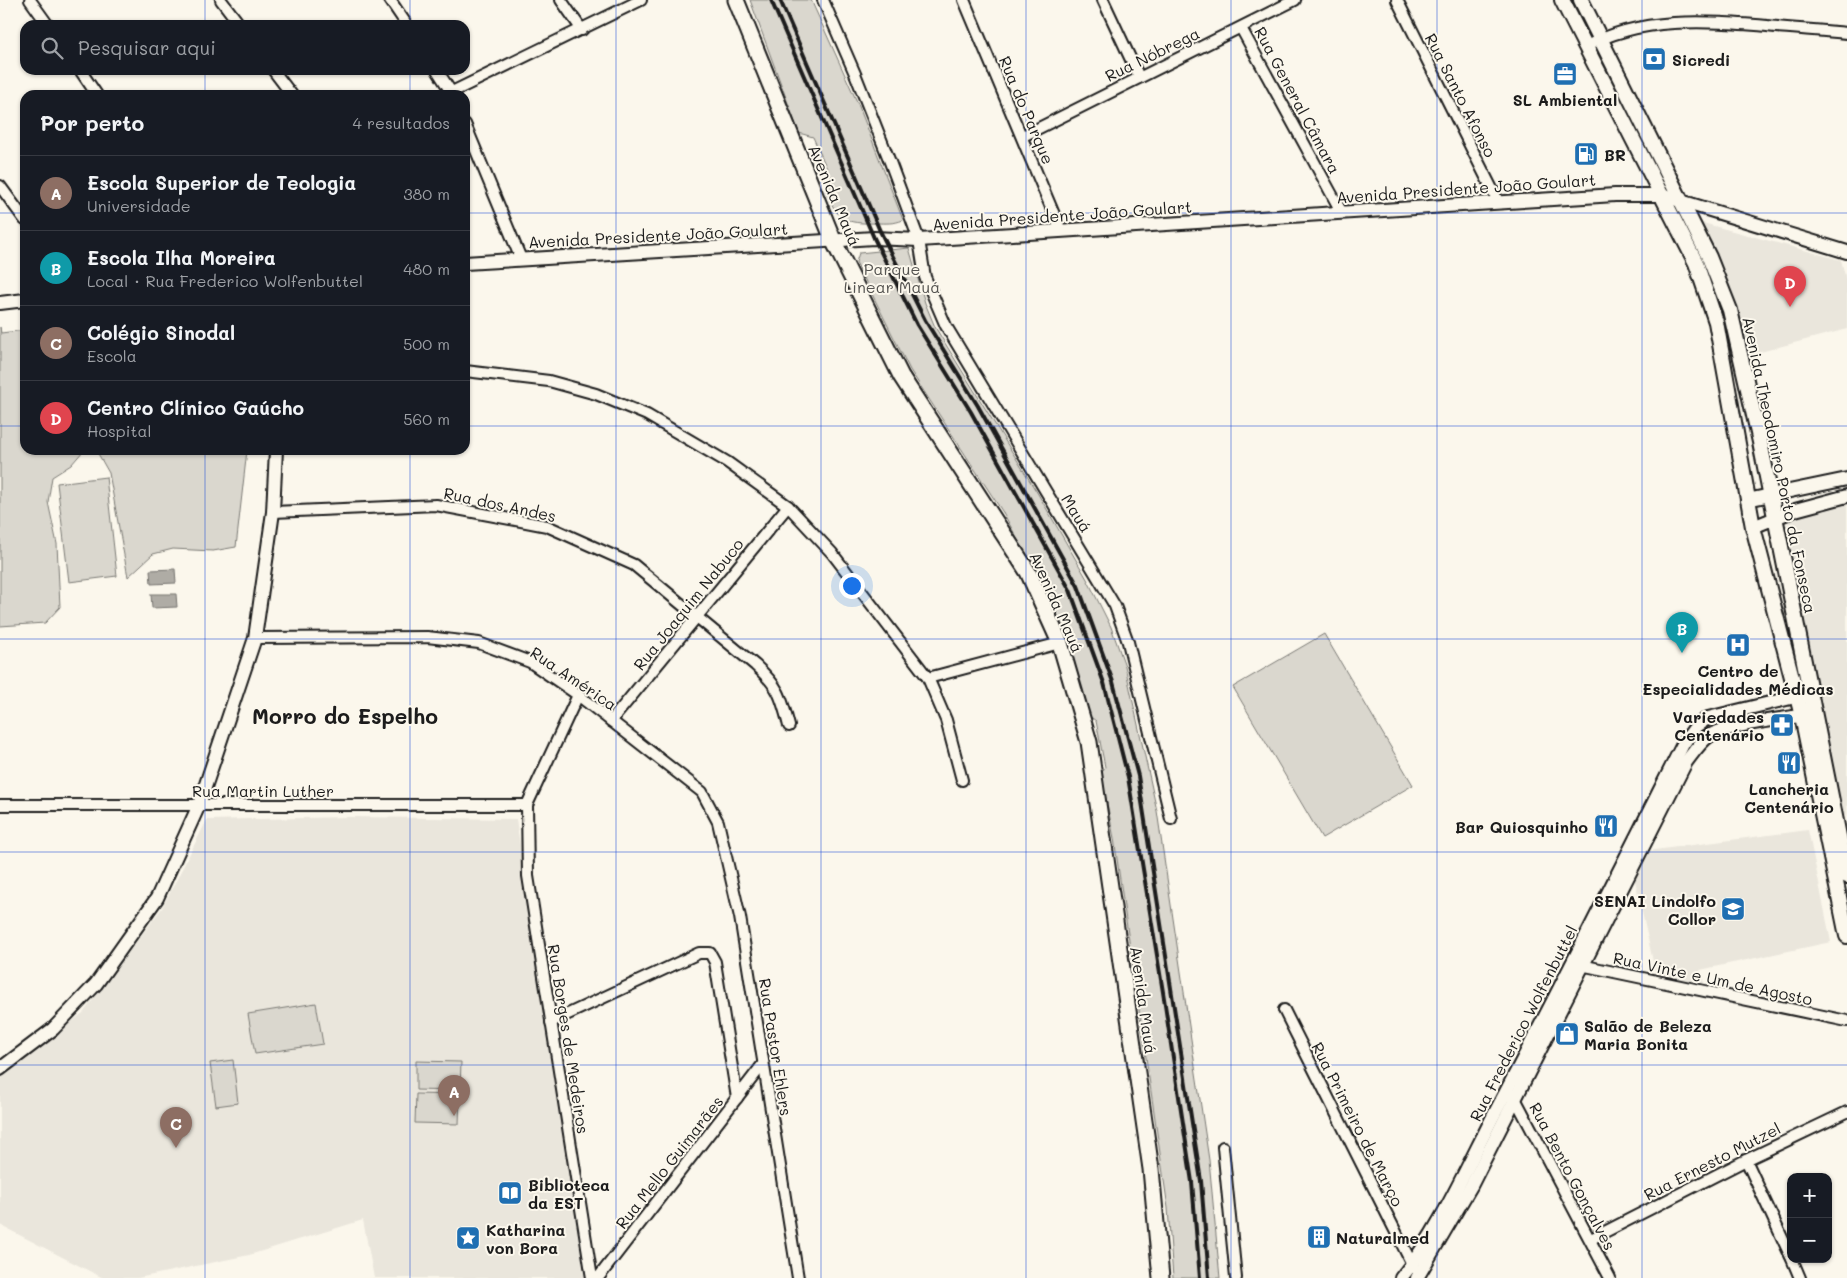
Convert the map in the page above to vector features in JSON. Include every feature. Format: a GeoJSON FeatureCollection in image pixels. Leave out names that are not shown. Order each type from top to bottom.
{"type":"FeatureCollection","features":[{"type":"Feature","properties":{"kind":"main road","name":"Avenida Mauá"},"geometry":{"type":"LineString","coordinates":[[736,0],[834,242],[901,376],[1028,572],[1060,642],[1089,742],[1151,1169],[1161,1278]]}},
{"type":"Feature","properties":{"kind":"main road"},"geometry":{"type":"LineString","coordinates":[[1564,4],[1580,0]]}},
{"type":"Feature","properties":{"kind":"main road","name":"Avenida Theodomiro Porto da Fonseca"},"geometry":{"type":"LineString","coordinates":[[1580,0],[1656,147],[1682,202],[1703,260],[1732,401],[1753,527],[1774,609],[1803,694],[1847,876]]}},
{"type":"Feature","properties":{"kind":"main road","name":"Avenida Theodomiro Porto da Fonseca"},"geometry":{"type":"LineString","coordinates":[[1564,4],[1609,95],[1662,195],[1703,260],[1730,310],[1750,396],[1791,605],[1803,694]]}},
{"type":"Feature","properties":{"kind":"main road"},"geometry":{"type":"LineString","coordinates":[[1609,95],[1625,87]]}},
{"type":"Feature","properties":{"kind":"main road"},"geometry":{"type":"LineString","coordinates":[[1641,156],[1656,147]]}},
{"type":"Feature","properties":{"kind":"main road"},"geometry":{"type":"LineString","coordinates":[[1723,357],[1740,353]]}},
{"type":"Feature","properties":{"kind":"main road"},"geometry":{"type":"LineString","coordinates":[[1732,401],[1750,396]]}},
{"type":"Feature","properties":{"kind":"main road"},"geometry":{"type":"LineString","coordinates":[[1774,609],[1791,605]]}},
{"type":"Feature","properties":{"kind":"main road","name":"Avenida Theodomiro Porto da Fonseca"},"geometry":{"type":"LineString","coordinates":[[1838,837],[1847,936]]}},
{"type":"Feature","properties":{"kind":"street"},"geometry":{"type":"LineString","coordinates":[[30,0],[44,20]]}},
{"type":"Feature","properties":{"kind":"street"},"geometry":{"type":"LineString","coordinates":[[221,0],[236,20]]}},
{"type":"Feature","properties":{"kind":"street"},"geometry":{"type":"LineString","coordinates":[[390,0],[404,20]]}},
{"type":"Feature","properties":{"kind":"street"},"geometry":{"type":"LineString","coordinates":[[561,0],[582,30]]}},
{"type":"Feature","properties":{"kind":"street"},"geometry":{"type":"LineString","coordinates":[[460,90],[640,0]]}},
{"type":"Feature","properties":{"kind":"street"},"geometry":{"type":"LineString","coordinates":[[823,0],[856,76],[918,240]]}},
{"type":"Feature","properties":{"kind":"street","name":"Rua do Parque"},"geometry":{"type":"LineString","coordinates":[[964,0],[1023,136],[1061,231]]}},
{"type":"Feature","properties":{"kind":"street"},"geometry":{"type":"LineString","coordinates":[[1103,0],[1139,77]]}},
{"type":"Feature","properties":{"kind":"street","name":"Rua Nóbrega"},"geometry":{"type":"LineString","coordinates":[[1023,136],[1295,0]]}},
{"type":"Feature","properties":{"kind":"street","name":"Rua Santo Afonso"},"geometry":{"type":"LineString","coordinates":[[1397,0],[1499,203]]}},
{"type":"Feature","properties":{"kind":"street"},"geometry":{"type":"LineString","coordinates":[[1585,47],[1600,38],[1648,24],[1709,21],[1847,34]]}},
{"type":"Feature","properties":{"kind":"street","name":"Rua General Câmara"},"geometry":{"type":"LineString","coordinates":[[1241,28],[1342,213]]}},
{"type":"Feature","properties":{"kind":"street"},"geometry":{"type":"LineString","coordinates":[[83,75],[94,90]]}},
{"type":"Feature","properties":{"kind":"street"},"geometry":{"type":"LineString","coordinates":[[277,75],[288,90]]}},
{"type":"Feature","properties":{"kind":"street"},"geometry":{"type":"LineString","coordinates":[[440,75],[450,90]]}},
{"type":"Feature","properties":{"kind":"street"},"geometry":{"type":"LineString","coordinates":[[470,136],[521,259]]}},
{"type":"Feature","properties":{"kind":"street"},"geometry":{"type":"LineString","coordinates":[[0,186],[20,213]]}},
{"type":"Feature","properties":{"kind":"street","name":"Avenida Presidente João Goulart"},"geometry":{"type":"LineString","coordinates":[[470,263],[834,242],[874,238],[918,240],[1615,195],[1662,195],[1847,252]]}},
{"type":"Feature","properties":{"kind":"street","name":"Mauá"},"geometry":{"type":"LineString","coordinates":[[918,240],[925,277],[946,326],[1115,606],[1128,642],[1170,819]]}},
{"type":"Feature","properties":{"kind":"street"},"geometry":{"type":"LineString","coordinates":[[0,302],[20,300]]}},
{"type":"Feature","properties":{"kind":"street"},"geometry":{"type":"LineString","coordinates":[[470,372],[549,381],[596,394],[647,415],[727,462],[788,506],[832,553],[928,678],[946,720],[962,780]]}},
{"type":"Feature","properties":{"kind":"street"},"geometry":{"type":"LineString","coordinates":[[0,1069],[53,1029],[96,984],[157,898],[200,805],[255,638],[274,512],[275,455]]}},
{"type":"Feature","properties":{"kind":"street"},"geometry":{"type":"LineString","coordinates":[[1747,500],[1847,479]]}},
{"type":"Feature","properties":{"kind":"street"},"geometry":{"type":"LineString","coordinates":[[1753,527],[1795,510],[1847,496]]}},
{"type":"Feature","properties":{"kind":"street","name":"Rua dos Andes"},"geometry":{"type":"LineString","coordinates":[[274,512],[436,505],[547,526],[634,565],[773,681],[781,695],[789,726]]}},
{"type":"Feature","properties":{"kind":"street","name":"Rua Joaquim Nabuco"},"geometry":{"type":"LineString","coordinates":[[611,721],[788,506]]}},
{"type":"Feature","properties":{"kind":"street","name":"Rua América"},"geometry":{"type":"LineString","coordinates":[[255,638],[427,637],[480,643],[530,662],[578,695],[702,792],[718,822]]}},
{"type":"Feature","properties":{"kind":"street"},"geometry":{"type":"LineString","coordinates":[[928,678],[1060,642]]}},
{"type":"Feature","properties":{"kind":"street","name":"Rua Frederico Wolfenbuttel"},"geometry":{"type":"LineString","coordinates":[[1418,1278],[1640,841],[1683,744],[1696,726],[1708,718],[1803,694]]}},
{"type":"Feature","properties":{"kind":"street"},"geometry":{"type":"LineString","coordinates":[[527,805],[578,695]]}},
{"type":"Feature","properties":{"kind":"street","name":"Rua Frederico Wolfenbuttel"},"geometry":{"type":"LineString","coordinates":[[1640,841],[1686,762],[1709,737],[1723,730],[1808,715]]}},
{"type":"Feature","properties":{"kind":"street","name":"Rua Martin Luther"},"geometry":{"type":"LineString","coordinates":[[0,805],[527,805]]}},
{"type":"Feature","properties":{"kind":"street","name":"Rua Borges de Medeiros"},"geometry":{"type":"LineString","coordinates":[[527,805],[528,876],[592,1278]]}},
{"type":"Feature","properties":{"kind":"street","name":"Rua Pastor Ehlers"},"geometry":{"type":"LineString","coordinates":[[718,822],[740,917],[798,1278]]}},
{"type":"Feature","properties":{"kind":"street"},"geometry":{"type":"LineString","coordinates":[[551,1022],[699,953],[710,953],[715,962],[737,1098]]}},
{"type":"Feature","properties":{"kind":"street","name":"Rua Vinte e Um de Agosto"},"geometry":{"type":"LineString","coordinates":[[1578,965],[1847,1021]]}},
{"type":"Feature","properties":{"kind":"street","name":"Rua Primeiro de Março"},"geometry":{"type":"LineString","coordinates":[[1284,1010],[1418,1278]]}},
{"type":"Feature","properties":{"kind":"street","name":"Rua Mello Guimarães"},"geometry":{"type":"LineString","coordinates":[[598,1278],[763,1064]]}},
{"type":"Feature","properties":{"kind":"street","name":"Rua Bento Gonçalves"},"geometry":{"type":"LineString","coordinates":[[1511,1095],[1591,1239],[1610,1278]]}},
{"type":"Feature","properties":{"kind":"street","name":"Rua Ernesto Mutzel"},"geometry":{"type":"LineString","coordinates":[[1591,1239],[1746,1160],[1847,1112]]}},
{"type":"Feature","properties":{"kind":"street"},"geometry":{"type":"LineString","coordinates":[[1223,1147],[1236,1278]]}},
{"type":"Feature","properties":{"kind":"street"},"geometry":{"type":"LineString","coordinates":[[1746,1160],[1787,1249]]}},
{"type":"Feature","properties":{"kind":"street","name":"Rua Frederico Wolfenbuttel"},"geometry":{"type":"LineString","coordinates":[[1401,1278],[1465,1183]]}},
{"type":"Feature","properties":{"kind":"street"},"geometry":{"type":"LineString","coordinates":[[1793,1263],[1800,1278]]}},
{"type":"Feature","properties":{"kind":"shaded area"},"geometry":{"type":"Polygon","coordinates":[[[1699,222],[1841,260],[1847,283],[1847,329],[1745,356],[1729,285],[1699,222]]]}},
{"type":"Feature","properties":{"kind":"shaded area"},"geometry":{"type":"Polygon","coordinates":[[[1847,501],[1847,815],[1839,817],[1783,529],[1799,512],[1847,501]]]}},
{"type":"Feature","properties":{"kind":"shaded area"},"geometry":{"type":"Polygon","coordinates":[[[175,569],[176,583],[151,584],[150,570],[175,569]]]}},
{"type":"Feature","properties":{"kind":"shaded area"},"geometry":{"type":"Polygon","coordinates":[[[151,594],[176,594],[177,607],[152,608],[151,594]]]}},
{"type":"Feature","properties":{"kind":"shaded area"},"geometry":{"type":"Polygon","coordinates":[[[349,817],[516,819],[587,1278],[374,1278],[363,1220],[249,1255],[138,1278],[103,1278],[0,1225],[0,1076],[83,1013],[162,908],[207,820],[349,817]]]}},
{"type":"Feature","properties":{"kind":"shaded area","name":"SENAI Lindolfo Collor"},"geometry":{"type":"Polygon","coordinates":[[[1808,830],[1831,942],[1700,970],[1704,983],[1656,975],[1634,876],[1647,851],[1808,830]]]}},
{"type":"Feature","properties":{"kind":"green space","name":"Parque Linear Mauá"},"geometry":{"type":"Polygon","coordinates":[[[750,0],[811,0],[858,104],[903,220],[890,223],[865,223],[849,221],[838,214],[826,191],[831,178],[813,137],[799,133],[750,0]]]}},
{"type":"Feature","properties":{"kind":"green space","name":"Parque Linear Mauá"},"geometry":{"type":"Polygon","coordinates":[[[909,248],[925,303],[935,327],[1038,494],[1087,579],[1111,627],[1125,666],[1157,811],[1209,1160],[1220,1278],[1173,1278],[1168,1208],[1114,838],[1101,774],[1105,767],[1096,721],[1088,715],[1067,641],[1043,587],[1004,514],[910,370],[856,262],[859,253],[909,248]]]}},
{"type":"Feature","properties":{"kind":"green space"},"geometry":{"type":"Polygon","coordinates":[[[0,327],[1,333],[20,331],[20,455],[80,455],[71,465],[52,477],[48,502],[57,544],[60,607],[45,623],[0,626],[0,327]]]}},
{"type":"Feature","properties":{"kind":"green space"},"geometry":{"type":"Polygon","coordinates":[[[99,455],[246,455],[236,547],[213,551],[173,549],[153,554],[128,577],[109,473],[99,455]]]}},
{"type":"Feature","properties":{"kind":"green space"},"geometry":{"type":"Polygon","coordinates":[[[106,477],[117,576],[69,582],[57,483],[106,477]]]}},
{"type":"Feature","properties":{"kind":"green space"},"geometry":{"type":"Polygon","coordinates":[[[1324,634],[1413,785],[1322,838],[1233,687],[1324,634]]]}},
{"type":"Feature","properties":{"kind":"green space"},"geometry":{"type":"Polygon","coordinates":[[[316,1003],[323,1044],[255,1054],[248,1014],[316,1003]]]}},
{"type":"Feature","properties":{"kind":"green space"},"geometry":{"type":"Polygon","coordinates":[[[233,1060],[238,1103],[216,1106],[210,1063],[233,1060]]]}},
{"type":"Feature","properties":{"kind":"green space"},"geometry":{"type":"Polygon","coordinates":[[[416,1061],[461,1062],[460,1091],[416,1090],[416,1061]]]}},
{"type":"Feature","properties":{"kind":"green space"},"geometry":{"type":"Polygon","coordinates":[[[416,1094],[460,1095],[459,1124],[415,1123],[416,1094]]]}},
{"type":"Feature","properties":{"kind":"railway"},"geometry":{"type":"LineString","coordinates":[[771,0],[874,238],[917,325],[971,412],[1070,590],[1104,683],[1128,777],[1163,992],[1192,1182],[1200,1278]]}},
{"type":"Feature","properties":{"kind":"railway"},"geometry":{"type":"LineString","coordinates":[[780,0],[880,231],[925,320],[978,406],[1078,586],[1113,682],[1138,776],[1201,1181],[1209,1278]]}},
{"type":"Feature","properties":{"kind":"place","name":"Sicredi"},"geometry":{"type":"Point","coordinates":[1654,59]}},
{"type":"Feature","properties":{"kind":"place","name":"SL Ambiental"},"geometry":{"type":"Point","coordinates":[1565,74]}},
{"type":"Feature","properties":{"kind":"place","name":"BR"},"geometry":{"type":"Point","coordinates":[1586,154]}},
{"type":"Feature","properties":{"kind":"place","name":"Centro Clínico Gaúcho"},"geometry":{"type":"Point","coordinates":[1790,307]}},
{"type":"Feature","properties":{"kind":"place","name":"Centro de Especialidades Médicas"},"geometry":{"type":"Point","coordinates":[1738,645]}},
{"type":"Feature","properties":{"kind":"place","name":"Escola Ilha Moreira"},"geometry":{"type":"Point","coordinates":[1682,653]}},
{"type":"Feature","properties":{"kind":"place","name":"Variedades Centenário"},"geometry":{"type":"Point","coordinates":[1782,725]}},
{"type":"Feature","properties":{"kind":"place","name":"Lancheria Centenário"},"geometry":{"type":"Point","coordinates":[1789,763]}},
{"type":"Feature","properties":{"kind":"place","name":"Bar Quiosquinho"},"geometry":{"type":"Point","coordinates":[1606,826]}},
{"type":"Feature","properties":{"kind":"place","name":"SENAI Lindolfo Collor"},"geometry":{"type":"Point","coordinates":[1733,909]}},
{"type":"Feature","properties":{"kind":"place","name":"Salão de Beleza Maria Bonita"},"geometry":{"type":"Point","coordinates":[1567,1034]}},
{"type":"Feature","properties":{"kind":"place","name":"Escola Superior de Teologia"},"geometry":{"type":"Point","coordinates":[454,1116]}},
{"type":"Feature","properties":{"kind":"place","name":"Colégio Sinodal"},"geometry":{"type":"Point","coordinates":[176,1148]}},
{"type":"Feature","properties":{"kind":"place","name":"Biblioteca da EST"},"geometry":{"type":"Point","coordinates":[510,1193]}},
{"type":"Feature","properties":{"kind":"place","name":"Naturalmed"},"geometry":{"type":"Point","coordinates":[1319,1237]}},
{"type":"Feature","properties":{"kind":"place","name":"Katharina von Bora"},"geometry":{"type":"Point","coordinates":[468,1238]}},
{"type":"Feature","properties":{"kind":"district","name":"Morro do Espelho"},"geometry":{"type":"Point","coordinates":[345,715]}}]}
